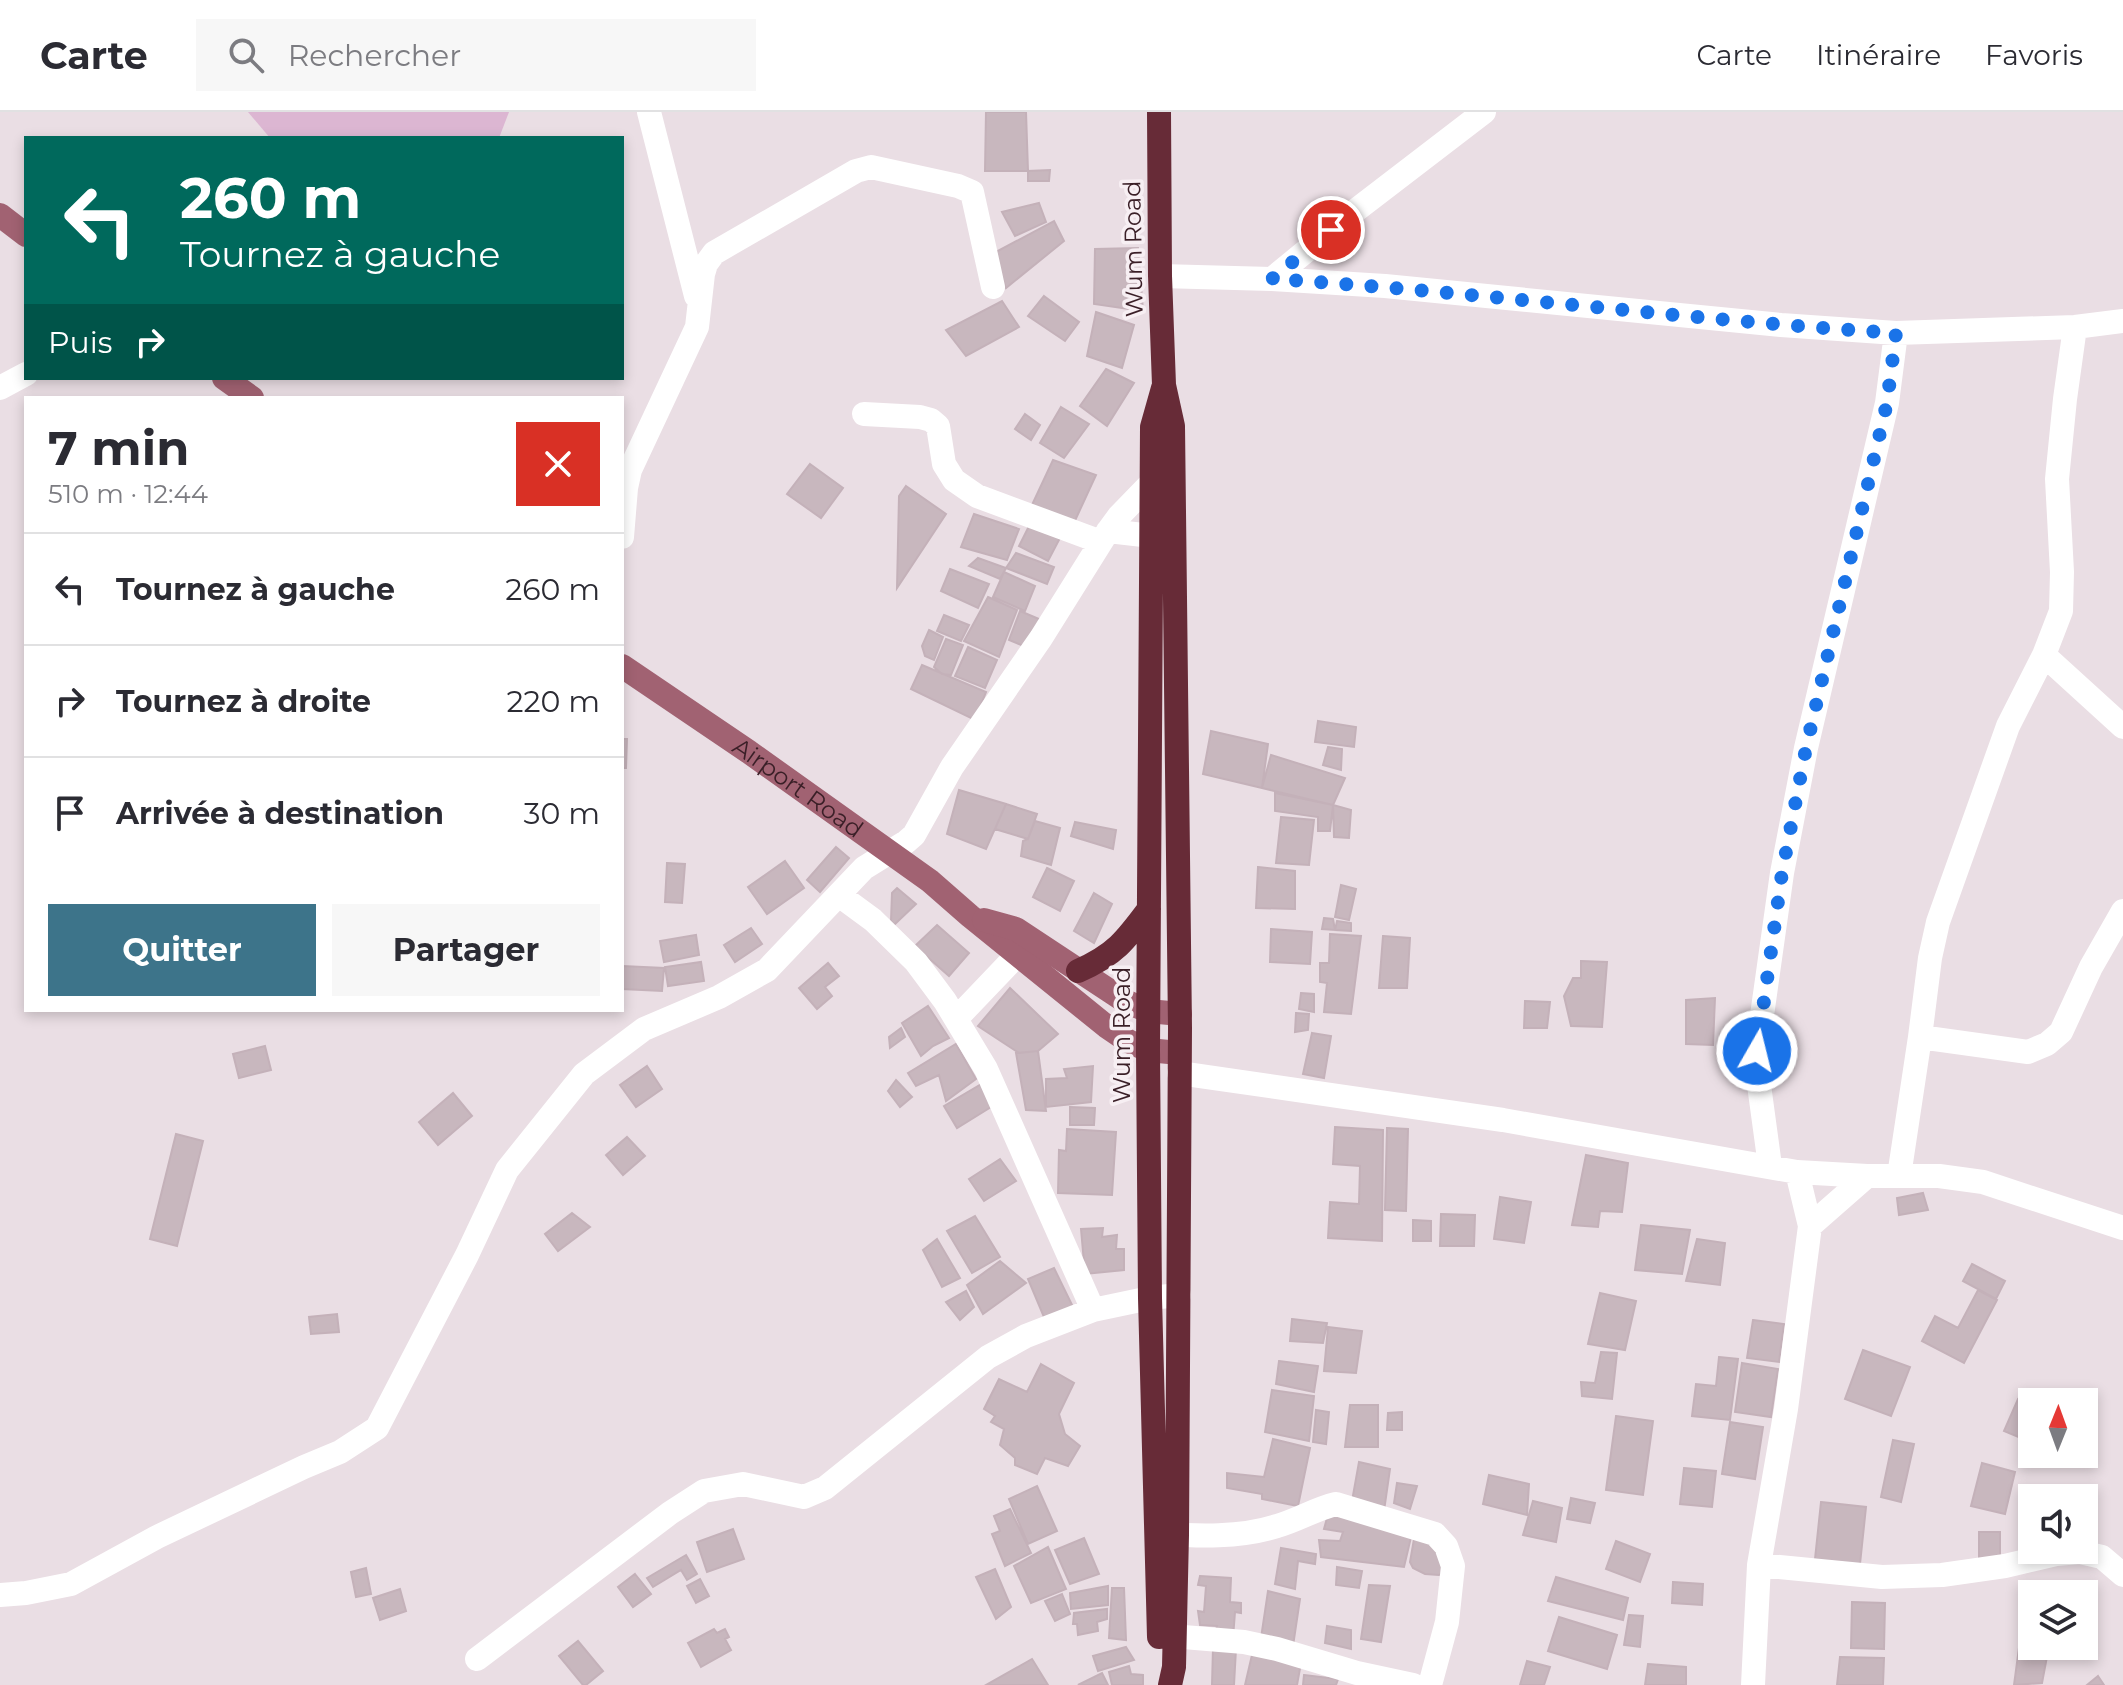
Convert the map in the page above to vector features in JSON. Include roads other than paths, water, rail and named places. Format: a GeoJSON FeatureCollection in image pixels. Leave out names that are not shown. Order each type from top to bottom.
{"type":"FeatureCollection","features":[{"type":"Feature","properties":{"kind":"highway","name":"Wum Road"},"geometry":{"type":"LineString","coordinates":[[1159,112],[1164,385],[1173,426],[1180,1014],[1179,1295],[1167,1534],[1167,1635],[1174,1667],[1167,1685]]}},
{"type":"Feature","properties":{"kind":"highway","name":"Wum Road"},"geometry":{"type":"LineString","coordinates":[[1164,385],[1152,427],[1148,1050],[1150,1298],[1167,1534]]}},
{"type":"Feature","properties":{"kind":"highway"},"geometry":{"type":"LineString","coordinates":[[1078,971],[1100,962],[1118,948],[1149,909]]}},
{"type":"Feature","properties":{"kind":"main road"},"geometry":{"type":"LineString","coordinates":[[0,215],[24,233]]}},
{"type":"Feature","properties":{"kind":"main road"},"geometry":{"type":"LineString","coordinates":[[227,380],[249,396]]}},
{"type":"Feature","properties":{"kind":"main road","name":"Airport Road"},"geometry":{"type":"LineString","coordinates":[[624,667],[930,881],[1106,1026],[1128,1041],[1179,1063]]}},
{"type":"Feature","properties":{"kind":"main road","name":"Airport Road"},"geometry":{"type":"LineString","coordinates":[[970,916],[1016,929],[1125,1001],[1148,1011],[1180,1014]]}},
{"type":"Feature","properties":{"kind":"street"},"geometry":{"type":"LineString","coordinates":[[649,112],[700,312]]}},
{"type":"Feature","properties":{"kind":"street"},"geometry":{"type":"LineString","coordinates":[[1272,279],[1478,114]]}},
{"type":"Feature","properties":{"kind":"street"},"geometry":{"type":"LineString","coordinates":[[624,512],[630,470],[697,327],[703,274],[714,253],[863,168],[871,167],[969,189],[974,196],[993,287]]}},
{"type":"Feature","properties":{"kind":"street"},"geometry":{"type":"LineString","coordinates":[[1160,276],[1385,286],[1781,325],[1896,333],[2075,327],[2123,321]]}},
{"type":"Feature","properties":{"kind":"street"},"geometry":{"type":"LineString","coordinates":[[1899,1176],[1930,958],[1938,922],[2008,726],[2044,655],[2061,611],[2057,479],[2075,327]]}},
{"type":"Feature","properties":{"kind":"street"},"geometry":{"type":"LineString","coordinates":[[1770,1166],[1757,1051],[1782,873],[1806,748],[1887,403],[1896,333]]}},
{"type":"Feature","properties":{"kind":"street"},"geometry":{"type":"LineString","coordinates":[[0,388],[24,375]]}},
{"type":"Feature","properties":{"kind":"street"},"geometry":{"type":"LineString","coordinates":[[864,414],[931,420],[938,426],[944,464],[954,480],[977,496],[1105,536],[1152,536]]}},
{"type":"Feature","properties":{"kind":"street"},"geometry":{"type":"LineString","coordinates":[[0,1595],[71,1584],[157,1537],[340,1452],[377,1428],[467,1255],[507,1170],[584,1074],[644,1029],[719,997],[767,970],[864,868],[914,835],[952,767],[1041,638],[1105,536],[1119,516],[1152,482]]}},
{"type":"Feature","properties":{"kind":"street"},"geometry":{"type":"LineString","coordinates":[[2044,655],[2123,727]]}},
{"type":"Feature","properties":{"kind":"street"},"geometry":{"type":"LineString","coordinates":[[839,895],[873,920],[916,962],[945,1001],[986,1069],[1093,1310]]}},
{"type":"Feature","properties":{"kind":"street"},"geometry":{"type":"LineString","coordinates":[[1920,1037],[2028,1052],[2047,1044],[2061,1032],[2091,967],[2123,911]]}},
{"type":"Feature","properties":{"kind":"street"},"geometry":{"type":"LineString","coordinates":[[956,1019],[1018,954]]}},
{"type":"Feature","properties":{"kind":"street"},"geometry":{"type":"LineString","coordinates":[[1179,1063],[1797,1172],[1939,1176],[1983,1182],[2123,1228]]}},
{"type":"Feature","properties":{"kind":"street"},"geometry":{"type":"LineString","coordinates":[[1753,1685],[1759,1565],[1786,1409],[1810,1226],[1797,1172]]}},
{"type":"Feature","properties":{"kind":"street"},"geometry":{"type":"LineString","coordinates":[[1810,1226],[1867,1176]]}},
{"type":"Feature","properties":{"kind":"street"},"geometry":{"type":"LineString","coordinates":[[477,1659],[670,1513],[704,1491],[743,1484],[804,1497],[825,1488],[988,1357],[1026,1336],[1093,1310],[1179,1295]]}},
{"type":"Feature","properties":{"kind":"street"},"geometry":{"type":"LineString","coordinates":[[1167,1534],[1260,1531],[1336,1504],[1435,1534],[1446,1546],[1453,1566],[1447,1622],[1430,1685]]}},
{"type":"Feature","properties":{"kind":"street"},"geometry":{"type":"LineString","coordinates":[[1759,1565],[1882,1577],[1942,1575],[2080,1552],[2102,1557],[2123,1575]]}},
{"type":"Feature","properties":{"kind":"street"},"geometry":{"type":"LineString","coordinates":[[1167,1635],[1244,1642],[1413,1685]]}}]}
